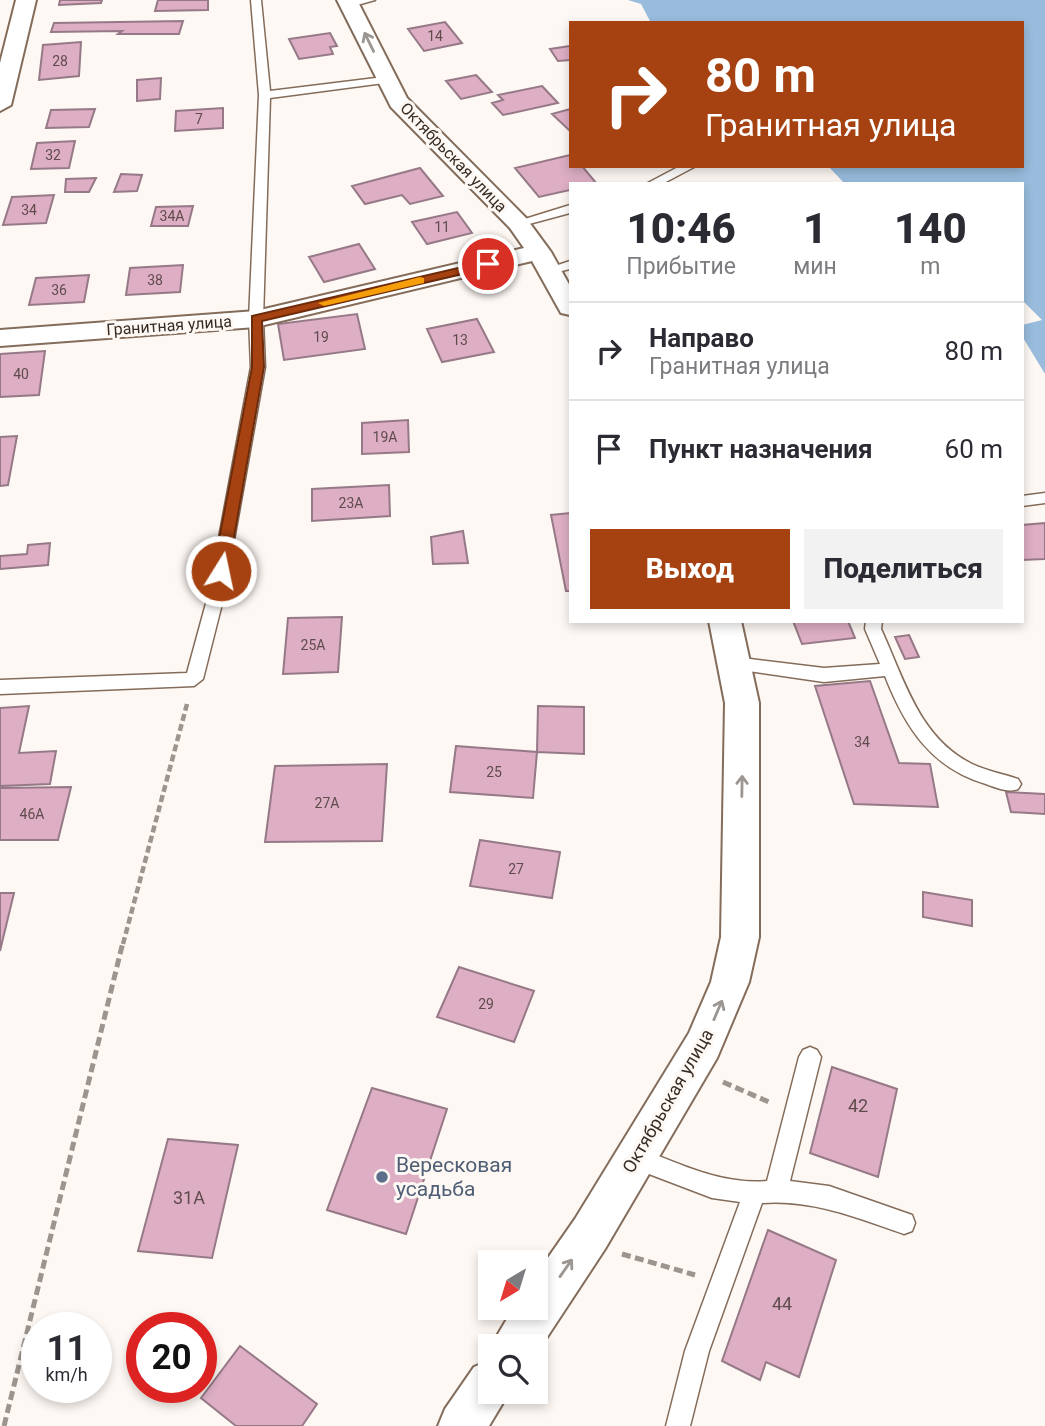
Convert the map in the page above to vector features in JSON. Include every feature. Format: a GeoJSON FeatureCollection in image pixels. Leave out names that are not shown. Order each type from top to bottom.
{"type":"FeatureCollection","features":[{"type":"Feature","properties":{"kind":"street"},"geometry":{"type":"LineString","coordinates":[[0,105],[4,71],[26,0]]}},
{"type":"Feature","properties":{"kind":"street","name":"Октябрьская улица"},"geometry":{"type":"LineString","coordinates":[[356,1],[384,80],[399,102],[519,223],[553,262],[569,305]]}},
{"type":"Feature","properties":{"kind":"street","name":"Гранитная улица"},"geometry":{"type":"LineString","coordinates":[[0,338],[256,319],[553,262]]}},
{"type":"Feature","properties":{"kind":"street","name":"Октябрьская улица"},"geometry":{"type":"LineString","coordinates":[[522,1334],[590,1234],[636,1158],[693,1061],[730,982],[740,936],[742,703],[725,623]]}},
{"type":"Feature","properties":{"kind":"street"},"geometry":{"type":"LineString","coordinates":[[462,1426],[478,1401]]}},
{"type":"Feature","properties":{"kind":"lane"},"geometry":{"type":"LineString","coordinates":[[0,687],[194,678],[216,596],[258,367],[256,319],[265,95],[256,0]]}},
{"type":"Feature","properties":{"kind":"lane"},"geometry":{"type":"LineString","coordinates":[[265,95],[384,80]]}},
{"type":"Feature","properties":{"kind":"lane"},"geometry":{"type":"LineString","coordinates":[[656,182],[686,168]]}},
{"type":"Feature","properties":{"kind":"lane"},"geometry":{"type":"LineString","coordinates":[[519,223],[569,209]]}},
{"type":"Feature","properties":{"kind":"lane"},"geometry":{"type":"LineString","coordinates":[[1024,501],[1045,498]]}},
{"type":"Feature","properties":{"kind":"lane"},"geometry":{"type":"LineString","coordinates":[[874,623],[873,629],[906,711],[944,759],[977,776],[1012,784]]}},
{"type":"Feature","properties":{"kind":"lane"},"geometry":{"type":"LineString","coordinates":[[734,663],[824,675],[891,669]]}},
{"type":"Feature","properties":{"kind":"lane"},"geometry":{"type":"LineString","coordinates":[[678,1426],[697,1351],[722,1283],[765,1192],[797,1111],[810,1057]]}},
{"type":"Feature","properties":{"kind":"lane"},"geometry":{"type":"LineString","coordinates":[[636,1158],[712,1187],[829,1197],[904,1223]]}},
{"type":"Feature","properties":{"kind":"path"},"geometry":{"type":"LineString","coordinates":[[4,1426],[93,1057],[194,678]]}},
{"type":"Feature","properties":{"kind":"path"},"geometry":{"type":"LineString","coordinates":[[693,1061],[731,1088],[797,1111]]}},
{"type":"Feature","properties":{"kind":"path"},"geometry":{"type":"LineString","coordinates":[[612,1250],[722,1283]]}},
{"type":"Feature","properties":{"kind":"water"},"geometry":{"type":"Polygon","coordinates":[[[628,0],[1045,0],[1045,374],[1024,339],[1024,324],[1042,320],[1024,302],[1024,182],[843,182],[830,168],[1024,168],[1024,21],[650,21],[641,4],[628,0]]]}},
{"type":"Feature","properties":{"kind":"building"},"geometry":{"type":"Polygon","coordinates":[[[60,0],[102,0],[101,3],[59,5],[60,0]]]}},
{"type":"Feature","properties":{"kind":"building"},"geometry":{"type":"Polygon","coordinates":[[[158,0],[208,0],[208,10],[155,11],[158,0]]]}},
{"type":"Feature","properties":{"kind":"building"},"geometry":{"type":"Polygon","coordinates":[[[183,21],[179,34],[118,34],[122,31],[51,32],[54,23],[183,21]]]}},
{"type":"Feature","properties":{"kind":"building"},"geometry":{"type":"Polygon","coordinates":[[[445,22],[462,43],[424,51],[408,29],[445,22]]]}},
{"type":"Feature","properties":{"kind":"building"},"geometry":{"type":"Polygon","coordinates":[[[330,33],[337,46],[330,47],[333,54],[299,59],[289,39],[330,33]]]}},
{"type":"Feature","properties":{"kind":"building"},"geometry":{"type":"Polygon","coordinates":[[[81,42],[79,76],[39,80],[43,45],[81,42]]]}},
{"type":"Feature","properties":{"kind":"building"},"geometry":{"type":"Polygon","coordinates":[[[569,46],[569,60],[558,61],[550,49],[569,46]]]}},
{"type":"Feature","properties":{"kind":"building"},"geometry":{"type":"Polygon","coordinates":[[[476,75],[492,92],[461,99],[446,81],[476,75]]]}},
{"type":"Feature","properties":{"kind":"building"},"geometry":{"type":"Polygon","coordinates":[[[161,78],[160,99],[137,101],[137,80],[161,78]]]}},
{"type":"Feature","properties":{"kind":"building"},"geometry":{"type":"Polygon","coordinates":[[[542,86],[558,103],[503,115],[492,103],[503,100],[498,95],[542,86]]]}},
{"type":"Feature","properties":{"kind":"building"},"geometry":{"type":"Polygon","coordinates":[[[223,108],[223,128],[175,131],[176,111],[223,108]]]}},
{"type":"Feature","properties":{"kind":"building"},"geometry":{"type":"Polygon","coordinates":[[[95,109],[89,127],[46,128],[51,110],[95,109]]]}},
{"type":"Feature","properties":{"kind":"building"},"geometry":{"type":"Polygon","coordinates":[[[569,109],[569,130],[552,114],[569,109]]]}},
{"type":"Feature","properties":{"kind":"building"},"geometry":{"type":"Polygon","coordinates":[[[75,141],[69,168],[31,169],[37,143],[75,141]]]}},
{"type":"Feature","properties":{"kind":"building"},"geometry":{"type":"Polygon","coordinates":[[[569,155],[569,168],[584,168],[595,182],[569,182],[569,190],[539,197],[515,168],[569,155]]]}},
{"type":"Feature","properties":{"kind":"building"},"geometry":{"type":"Polygon","coordinates":[[[420,168],[443,196],[410,204],[402,195],[365,204],[352,186],[420,168]]]}},
{"type":"Feature","properties":{"kind":"building"},"geometry":{"type":"Polygon","coordinates":[[[121,174],[142,175],[137,191],[114,192],[121,174]]]}},
{"type":"Feature","properties":{"kind":"building"},"geometry":{"type":"Polygon","coordinates":[[[96,178],[89,192],[65,192],[66,179],[96,178]]]}},
{"type":"Feature","properties":{"kind":"building"},"geometry":{"type":"Polygon","coordinates":[[[54,195],[46,223],[3,225],[12,197],[54,195]]]}},
{"type":"Feature","properties":{"kind":"building"},"geometry":{"type":"Polygon","coordinates":[[[193,206],[188,226],[151,226],[156,207],[193,206]]]}},
{"type":"Feature","properties":{"kind":"building"},"geometry":{"type":"Polygon","coordinates":[[[457,212],[472,233],[427,244],[412,222],[457,212]]]}},
{"type":"Feature","properties":{"kind":"building"},"geometry":{"type":"Polygon","coordinates":[[[359,244],[375,269],[324,282],[309,257],[359,244]]]}},
{"type":"Feature","properties":{"kind":"building"},"geometry":{"type":"Polygon","coordinates":[[[183,265],[180,292],[126,295],[130,268],[183,265]]]}},
{"type":"Feature","properties":{"kind":"building"},"geometry":{"type":"Polygon","coordinates":[[[89,275],[84,302],[29,305],[36,278],[89,275]]]}},
{"type":"Feature","properties":{"kind":"building"},"geometry":{"type":"Polygon","coordinates":[[[357,314],[365,349],[284,360],[278,324],[357,314]]]}},
{"type":"Feature","properties":{"kind":"building"},"geometry":{"type":"Polygon","coordinates":[[[477,319],[494,352],[442,362],[427,329],[477,319]]]}},
{"type":"Feature","properties":{"kind":"building"},"geometry":{"type":"Polygon","coordinates":[[[45,351],[39,395],[0,397],[0,354],[45,351]]]}},
{"type":"Feature","properties":{"kind":"building"},"geometry":{"type":"Polygon","coordinates":[[[408,420],[409,452],[362,454],[362,423],[408,420]]]}},
{"type":"Feature","properties":{"kind":"building"},"geometry":{"type":"Polygon","coordinates":[[[17,436],[8,485],[0,486],[0,437],[17,436]]]}},
{"type":"Feature","properties":{"kind":"building"},"geometry":{"type":"Polygon","coordinates":[[[389,485],[390,516],[312,521],[312,489],[389,485]]]}},
{"type":"Feature","properties":{"kind":"building"},"geometry":{"type":"Polygon","coordinates":[[[569,513],[569,591],[566,591],[551,515],[569,513]]]}},
{"type":"Feature","properties":{"kind":"building"},"geometry":{"type":"Polygon","coordinates":[[[1045,523],[1045,559],[1024,560],[1024,525],[1045,523]]]}},
{"type":"Feature","properties":{"kind":"building"},"geometry":{"type":"Polygon","coordinates":[[[463,531],[468,563],[433,564],[431,537],[463,531]]]}},
{"type":"Feature","properties":{"kind":"building"},"geometry":{"type":"Polygon","coordinates":[[[50,543],[48,565],[0,569],[0,556],[27,554],[28,545],[50,543]]]}},
{"type":"Feature","properties":{"kind":"building"},"geometry":{"type":"Polygon","coordinates":[[[342,617],[338,672],[283,674],[288,618],[342,617]]]}},
{"type":"Feature","properties":{"kind":"building"},"geometry":{"type":"Polygon","coordinates":[[[794,623],[849,623],[855,638],[802,644],[794,623]]]}},
{"type":"Feature","properties":{"kind":"building"},"geometry":{"type":"Polygon","coordinates":[[[909,635],[919,657],[905,659],[895,637],[909,635]]]}},
{"type":"Feature","properties":{"kind":"building"},"geometry":{"type":"Polygon","coordinates":[[[870,681],[899,763],[930,764],[938,807],[854,804],[815,686],[870,681]]]}},
{"type":"Feature","properties":{"kind":"building"},"geometry":{"type":"Polygon","coordinates":[[[29,706],[19,753],[56,751],[50,784],[0,786],[0,708],[29,706]]]}},
{"type":"Feature","properties":{"kind":"building"},"geometry":{"type":"Polygon","coordinates":[[[538,706],[584,707],[584,754],[537,752],[538,706]]]}},
{"type":"Feature","properties":{"kind":"building"},"geometry":{"type":"Polygon","coordinates":[[[456,746],[537,752],[533,798],[450,792],[456,746]]]}},
{"type":"Feature","properties":{"kind":"building"},"geometry":{"type":"Polygon","coordinates":[[[387,764],[382,841],[265,842],[275,766],[387,764]]]}},
{"type":"Feature","properties":{"kind":"building"},"geometry":{"type":"Polygon","coordinates":[[[71,787],[58,840],[0,840],[0,788],[71,787]]]}},
{"type":"Feature","properties":{"kind":"building"},"geometry":{"type":"Polygon","coordinates":[[[1006,792],[1045,794],[1045,814],[1011,812],[1006,792]]]}},
{"type":"Feature","properties":{"kind":"building"},"geometry":{"type":"Polygon","coordinates":[[[480,840],[560,852],[552,898],[470,886],[480,840]]]}},
{"type":"Feature","properties":{"kind":"building"},"geometry":{"type":"Polygon","coordinates":[[[923,892],[972,900],[972,926],[923,917],[923,892]]]}},
{"type":"Feature","properties":{"kind":"building"},"geometry":{"type":"Polygon","coordinates":[[[0,893],[14,893],[0,951],[0,893]]]}},
{"type":"Feature","properties":{"kind":"building"},"geometry":{"type":"Polygon","coordinates":[[[459,967],[534,991],[514,1042],[437,1017],[459,967]]]}},
{"type":"Feature","properties":{"kind":"building"},"geometry":{"type":"Polygon","coordinates":[[[832,1067],[897,1089],[878,1177],[810,1153],[832,1067]]]}},
{"type":"Feature","properties":{"kind":"building","name":"Вересковая усадьба"},"geometry":{"type":"Polygon","coordinates":[[[372,1088],[447,1109],[406,1234],[327,1210],[372,1088]]]}},
{"type":"Feature","properties":{"kind":"building"},"geometry":{"type":"Polygon","coordinates":[[[168,1139],[238,1145],[212,1258],[138,1251],[168,1139]]]}},
{"type":"Feature","properties":{"kind":"building"},"geometry":{"type":"Polygon","coordinates":[[[768,1230],[836,1260],[799,1377],[766,1362],[760,1380],[722,1361],[768,1230]]]}},
{"type":"Feature","properties":{"kind":"building"},"geometry":{"type":"Polygon","coordinates":[[[240,1346],[317,1404],[302,1426],[236,1426],[207,1403],[217,1403],[217,1377],[240,1346]]]}},
{"type":"Feature","properties":{"kind":"slow traffic"},"geometry":{"type":"LineString","coordinates":[[324,303],[420,280]]}},
{"type":"Feature","properties":{"kind":"place","name":"Вересковая усадьба"},"geometry":{"type":"Point","coordinates":[382,1177]}},
{"type":"Feature","properties":{"kind":"route"},"geometry":{"type":"LineString","coordinates":[[221,571],[258,367],[256,319],[488,264]]}}]}
